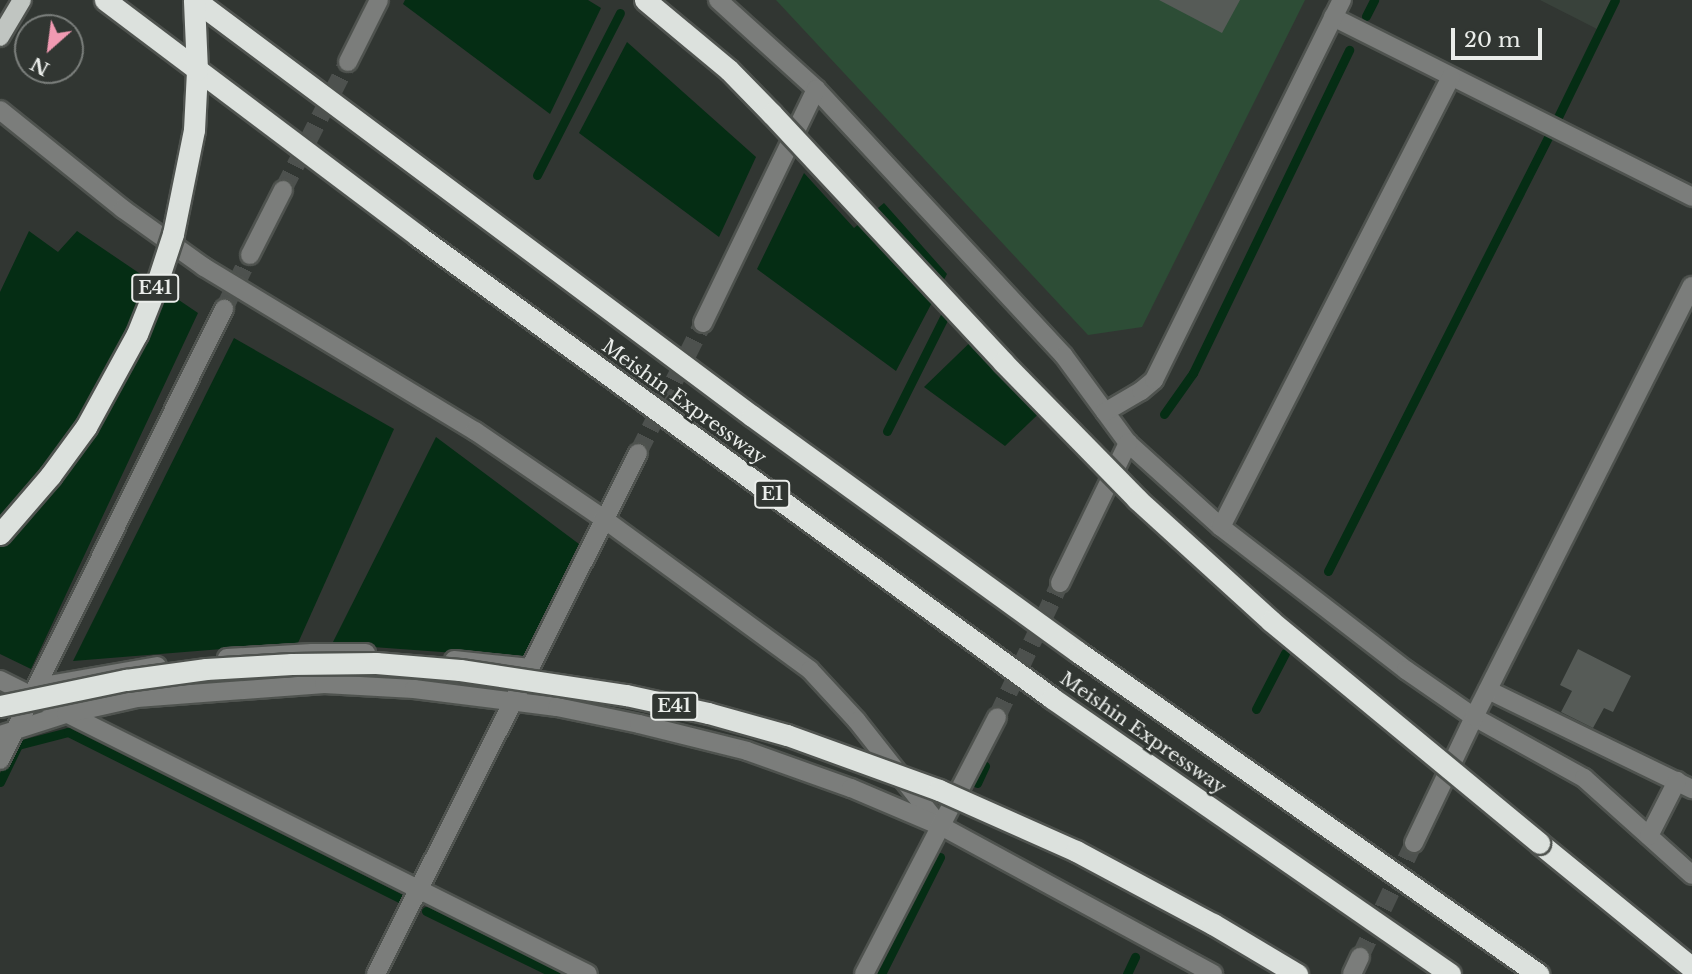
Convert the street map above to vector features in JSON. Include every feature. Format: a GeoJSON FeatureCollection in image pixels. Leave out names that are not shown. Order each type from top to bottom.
{"type":"FeatureCollection","features":[{"type":"Feature","properties":{"kind":"highway","name":"Meishin Expressway"},"geometry":{"type":"LineString","coordinates":[[105,0],[418,236],[1052,698],[1450,974]]}},
{"type":"Feature","properties":{"kind":"highway","name":"Meishin Expressway"},"geometry":{"type":"LineString","coordinates":[[195,0],[774,432],[1078,652],[1538,974]]}},
{"type":"Feature","properties":{"kind":"highway","name":"E41"},"geometry":{"type":"LineString","coordinates":[[0,534],[50,476],[86,427],[136,334],[155,289],[173,234],[194,130],[197,70],[195,0]]}},
{"type":"Feature","properties":{"kind":"highway"},"geometry":{"type":"LineString","coordinates":[[645,0],[729,70],[764,105],[1003,362],[1137,499],[1271,621],[1692,968]]}},
{"type":"Feature","properties":{"kind":"highway","name":"E41"},"geometry":{"type":"LineString","coordinates":[[0,706],[126,680],[206,669],[292,664],[376,663],[460,670],[626,695],[708,713],[787,735],[939,790],[1131,879],[1297,974]]}},
{"type":"Feature","properties":{"kind":"main road"},"geometry":{"type":"LineString","coordinates":[[0,37],[22,0]]}},
{"type":"Feature","properties":{"kind":"street"},"geometry":{"type":"LineString","coordinates":[[348,62],[379,0]]}},
{"type":"Feature","properties":{"kind":"street"},"geometry":{"type":"LineString","coordinates":[[718,0],[816,89],[1064,356],[1128,443],[1221,527],[1406,670],[1474,717],[1584,778],[1692,875]]}},
{"type":"Feature","properties":{"kind":"street"},"geometry":{"type":"LineString","coordinates":[[1105,412],[1141,391],[1154,380],[1342,0]]}},
{"type":"Feature","properties":{"kind":"street"},"geometry":{"type":"LineString","coordinates":[[1333,17],[1692,197]]}},
{"type":"Feature","properties":{"kind":"street"},"geometry":{"type":"LineString","coordinates":[[1221,527],[1451,77]]}},
{"type":"Feature","properties":{"kind":"street"},"geometry":{"type":"LineString","coordinates":[[703,323],[816,89]]}},
{"type":"Feature","properties":{"kind":"street"},"geometry":{"type":"LineString","coordinates":[[0,110],[123,209],[204,267],[420,396],[604,519],[810,670],[857,721],[939,825]]}},
{"type":"Feature","properties":{"kind":"street"},"geometry":{"type":"LineString","coordinates":[[250,255],[283,190]]}},
{"type":"Feature","properties":{"kind":"street"},"geometry":{"type":"LineString","coordinates":[[1414,844],[1474,717],[1692,286]]}},
{"type":"Feature","properties":{"kind":"street"},"geometry":{"type":"LineString","coordinates":[[0,760],[8,732],[34,692],[224,309]]}},
{"type":"Feature","properties":{"kind":"street"},"geometry":{"type":"LineString","coordinates":[[1060,583],[1128,443]]}},
{"type":"Feature","properties":{"kind":"street"},"geometry":{"type":"LineString","coordinates":[[376,974],[638,453]]}},
{"type":"Feature","properties":{"kind":"street"},"geometry":{"type":"LineString","coordinates":[[34,692],[133,668],[312,653],[380,653],[531,668]]}},
{"type":"Feature","properties":{"kind":"street"},"geometry":{"type":"LineString","coordinates":[[0,680],[34,692],[66,714],[588,974]]}},
{"type":"Feature","properties":{"kind":"street"},"geometry":{"type":"LineString","coordinates":[[8,732],[66,714],[138,698],[324,684],[414,689],[513,701],[639,723],[747,751],[851,788],[939,825],[1213,974]]}},
{"type":"Feature","properties":{"kind":"street"},"geometry":{"type":"LineString","coordinates":[[1488,690],[1685,785],[1649,836]]}},
{"type":"Feature","properties":{"kind":"street"},"geometry":{"type":"LineString","coordinates":[[864,974],[997,717]]}},
{"type":"Feature","properties":{"kind":"street"},"geometry":{"type":"LineString","coordinates":[[1352,974],[1360,957]]}},
{"type":"Feature","properties":{"kind":"shaded area"},"geometry":{"type":"Polygon","coordinates":[[[405,0],[588,0],[601,8],[550,114],[403,4],[405,0]]]}},
{"type":"Feature","properties":{"kind":"shaded area"},"geometry":{"type":"Polygon","coordinates":[[[776,0],[1305,0],[1142,327],[1088,335],[776,0]]]}},
{"type":"Feature","properties":{"kind":"shaded area"},"geometry":{"type":"Polygon","coordinates":[[[1540,0],[1611,0],[1597,29],[1540,0]]]}},
{"type":"Feature","properties":{"kind":"shaded area"},"geometry":{"type":"Polygon","coordinates":[[[627,42],[756,157],[719,237],[579,133],[627,42]]]}},
{"type":"Feature","properties":{"kind":"shaded area"},"geometry":{"type":"Polygon","coordinates":[[[804,173],[854,228],[884,203],[947,274],[896,371],[757,269],[804,173]]]}},
{"type":"Feature","properties":{"kind":"shaded area"},"geometry":{"type":"Polygon","coordinates":[[[29,231],[58,252],[77,231],[198,313],[31,669],[0,654],[0,292],[29,231]]]}},
{"type":"Feature","properties":{"kind":"shaded area"},"geometry":{"type":"Polygon","coordinates":[[[985,328],[1052,401],[1005,446],[924,387],[985,328]]]}},
{"type":"Feature","properties":{"kind":"shaded area"},"geometry":{"type":"Polygon","coordinates":[[[234,338],[394,429],[298,643],[73,661],[234,338]]]}},
{"type":"Feature","properties":{"kind":"shaded area"},"geometry":{"type":"Polygon","coordinates":[[[436,437],[579,544],[523,658],[332,644],[436,437]]]}},
{"type":"Feature","properties":{"kind":"building"},"geometry":{"type":"Polygon","coordinates":[[[1159,0],[1240,0],[1222,33],[1159,0]]]}},
{"type":"Feature","properties":{"kind":"building"},"geometry":{"type":"Polygon","coordinates":[[[1578,649],[1631,676],[1613,712],[1604,708],[1593,728],[1561,712],[1572,691],[1560,685],[1578,649]]]}},
{"type":"Feature","properties":{"kind":"waterway"},"geometry":{"type":"LineString","coordinates":[[1366,16],[1374,0]]}},
{"type":"Feature","properties":{"kind":"waterway"},"geometry":{"type":"LineString","coordinates":[[1557,119],[1615,0]]}},
{"type":"Feature","properties":{"kind":"waterway"},"geometry":{"type":"LineString","coordinates":[[537,175],[620,13]]}},
{"type":"Feature","properties":{"kind":"waterway"},"geometry":{"type":"LineString","coordinates":[[1164,414],[1193,373],[1349,50]]}},
{"type":"Feature","properties":{"kind":"waterway"},"geometry":{"type":"LineString","coordinates":[[1328,571],[1550,134]]}},
{"type":"Feature","properties":{"kind":"waterway"},"geometry":{"type":"LineString","coordinates":[[887,431],[944,317]]}},
{"type":"Feature","properties":{"kind":"waterway"},"geometry":{"type":"LineString","coordinates":[[1256,709],[1285,653]]}},
{"type":"Feature","properties":{"kind":"waterway"},"geometry":{"type":"LineString","coordinates":[[0,782],[18,745],[68,732],[401,899]]}},
{"type":"Feature","properties":{"kind":"waterway"},"geometry":{"type":"LineString","coordinates":[[977,783],[985,766]]}},
{"type":"Feature","properties":{"kind":"waterway"},"geometry":{"type":"LineString","coordinates":[[881,974],[940,857]]}},
{"type":"Feature","properties":{"kind":"waterway"},"geometry":{"type":"LineString","coordinates":[[426,911],[555,974]]}},
{"type":"Feature","properties":{"kind":"waterway"},"geometry":{"type":"LineString","coordinates":[[1127,974],[1135,957]]}},
{"type":"Feature","properties":{"kind":"tunnel"},"geometry":{"type":"LineString","coordinates":[[283,190],[348,62]]}},
{"type":"Feature","properties":{"kind":"tunnel"},"geometry":{"type":"LineString","coordinates":[[224,309],[250,255]]}},
{"type":"Feature","properties":{"kind":"tunnel"},"geometry":{"type":"LineString","coordinates":[[638,453],[703,323]]}},
{"type":"Feature","properties":{"kind":"tunnel"},"geometry":{"type":"LineString","coordinates":[[997,717],[1060,583]]}},
{"type":"Feature","properties":{"kind":"tunnel"},"geometry":{"type":"LineString","coordinates":[[1360,957],[1414,843]]}}]}
